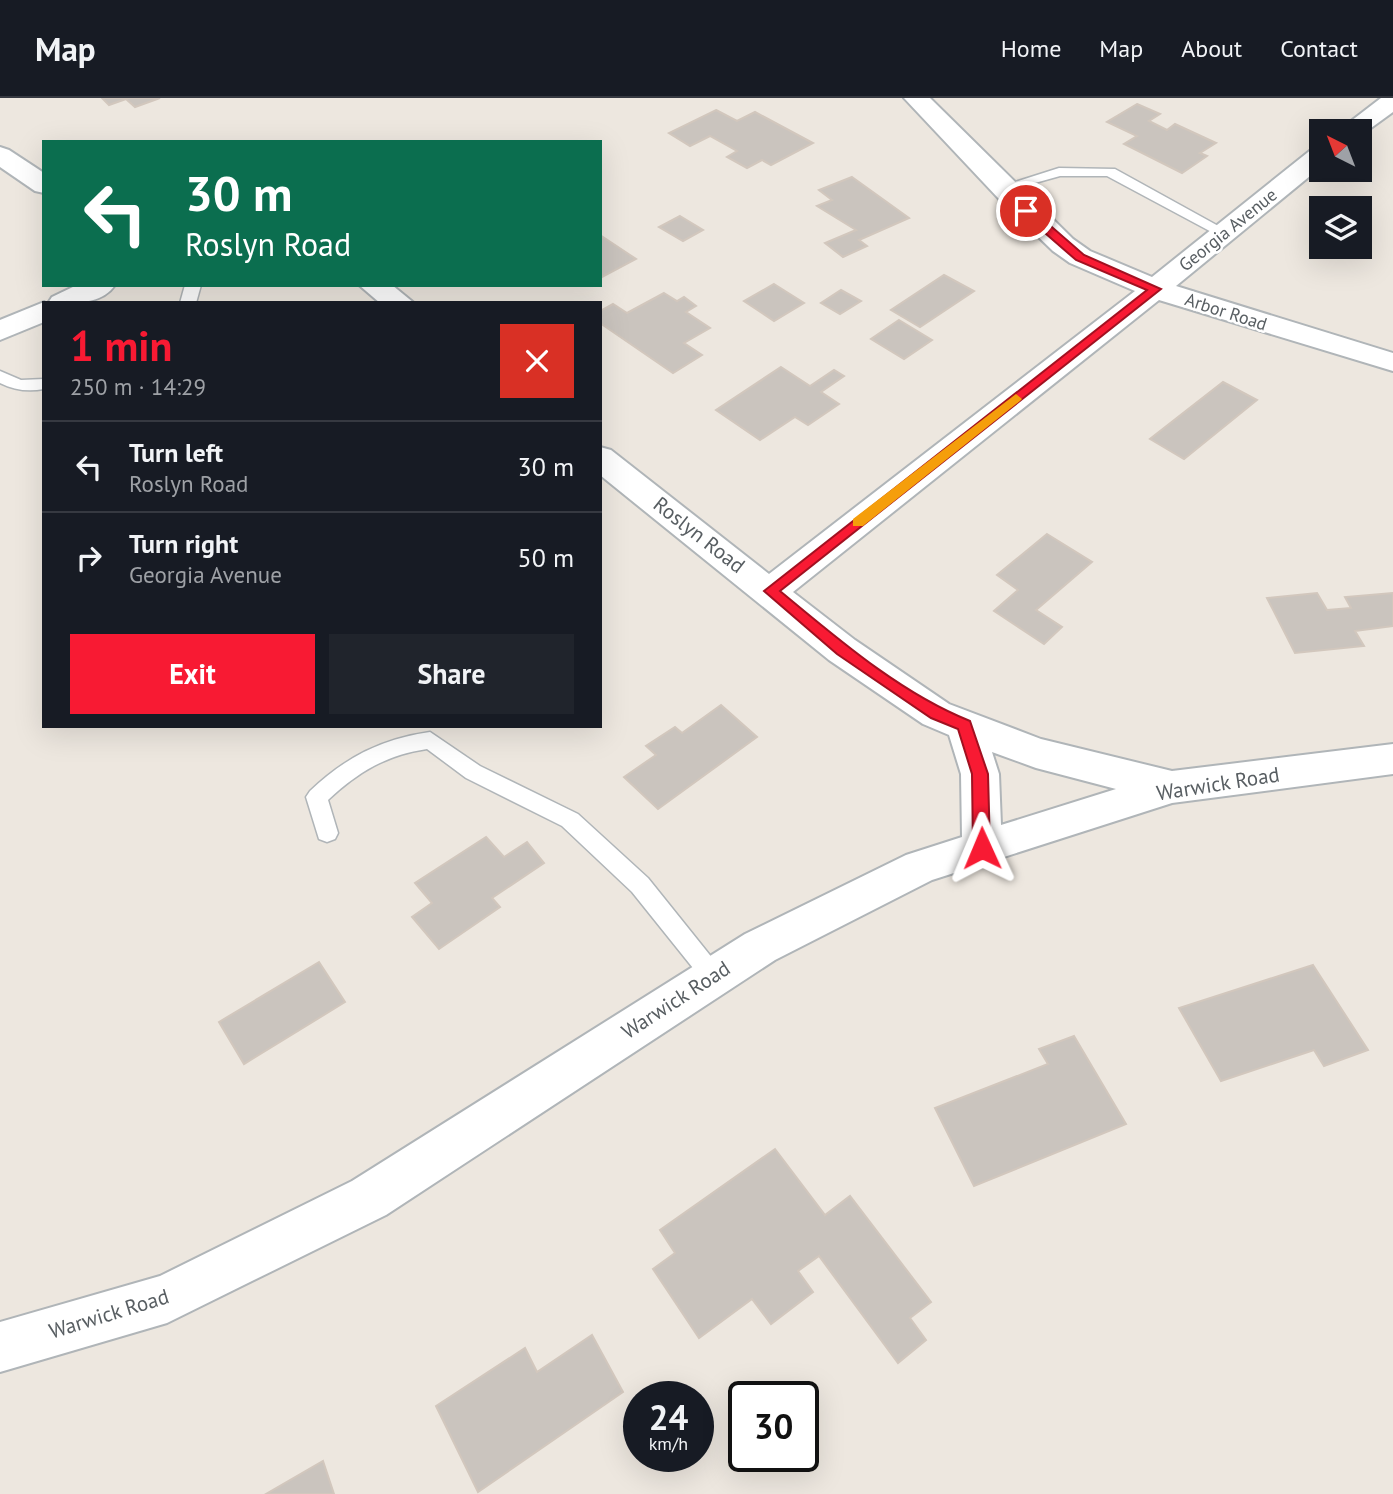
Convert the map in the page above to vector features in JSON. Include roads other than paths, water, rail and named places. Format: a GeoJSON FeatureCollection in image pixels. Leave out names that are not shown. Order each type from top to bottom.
{"type":"FeatureCollection","features":[{"type":"Feature","properties":{"kind":"street","name":"Arbor Road"},"geometry":{"type":"LineString","coordinates":[[916,98],[1003,188],[1063,245],[1080,257],[1155,289],[1393,362]]}},
{"type":"Feature","properties":{"kind":"street"},"geometry":{"type":"LineString","coordinates":[[1368,119],[1393,102]]}},
{"type":"Feature","properties":{"kind":"street"},"geometry":{"type":"LineString","coordinates":[[0,155],[42,184]]}},
{"type":"Feature","properties":{"kind":"street","name":"Georgia Avenue"},"geometry":{"type":"LineString","coordinates":[[771,591],[1155,289],[1309,164]]}},
{"type":"Feature","properties":{"kind":"street"},"geometry":{"type":"LineString","coordinates":[[66,301],[97,287]]}},
{"type":"Feature","properties":{"kind":"street"},"geometry":{"type":"LineString","coordinates":[[376,287],[397,301]]}},
{"type":"Feature","properties":{"kind":"street"},"geometry":{"type":"LineString","coordinates":[[0,331],[42,312]]}},
{"type":"Feature","properties":{"kind":"street","name":"Roslyn Road"},"geometry":{"type":"LineString","coordinates":[[602,460],[842,650],[936,714],[1036,753],[1172,787]]}},
{"type":"Feature","properties":{"kind":"street"},"geometry":{"type":"LineString","coordinates":[[965,725],[980,774],[982,848]]}},
{"type":"Feature","properties":{"kind":"street","name":"Warwick Road"},"geometry":{"type":"LineString","coordinates":[[0,1347],[167,1299],[369,1198],[760,947],[920,867],[1172,787],[1393,759]]}},
{"type":"Feature","properties":{"kind":"lane"},"geometry":{"type":"LineString","coordinates":[[1003,188],[1059,172],[1110,172],[1224,233]]}},
{"type":"Feature","properties":{"kind":"lane"},"geometry":{"type":"LineString","coordinates":[[0,376],[10,383],[30,388],[42,385]]}},
{"type":"Feature","properties":{"kind":"lane"},"geometry":{"type":"LineString","coordinates":[[327,833],[317,797],[353,764],[398,744],[430,740],[473,772],[570,820],[640,886],[713,976]]}}]}
